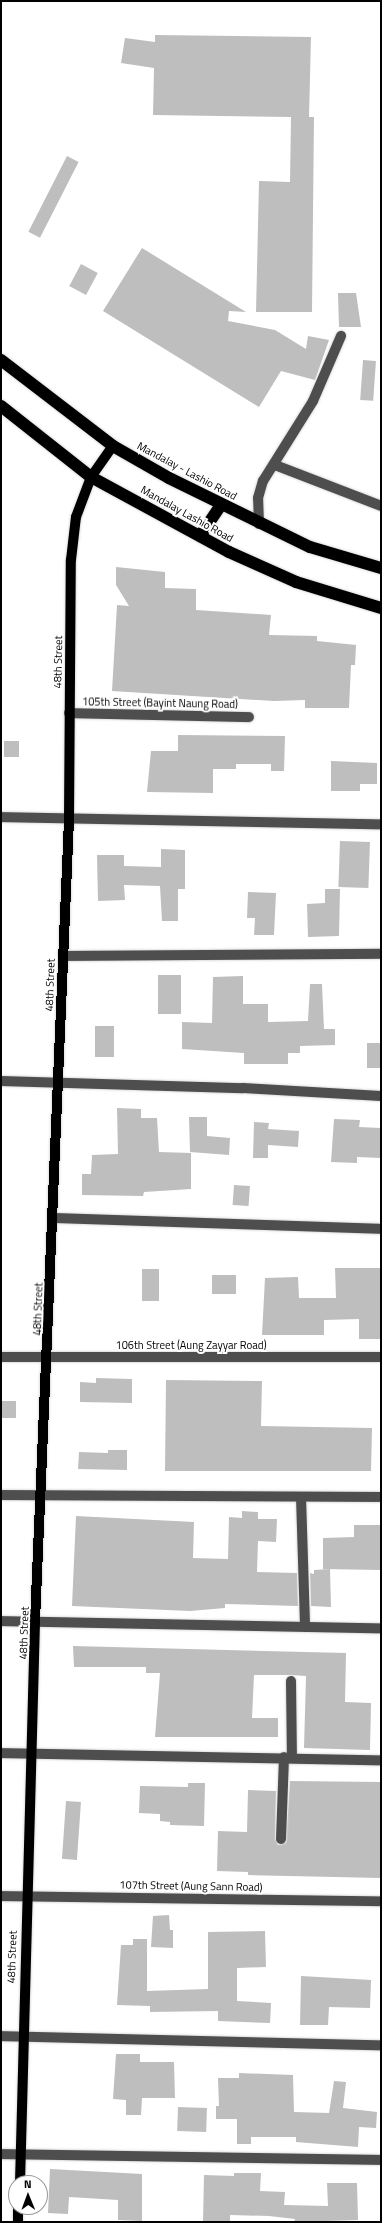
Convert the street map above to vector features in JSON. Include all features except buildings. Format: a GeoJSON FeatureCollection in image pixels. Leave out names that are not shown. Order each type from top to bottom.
{"type":"FeatureCollection","features":[{"type":"Feature","properties":{"kind":"highway","name":"Mandalay - Lashio Road"},"geometry":{"type":"LineString","coordinates":[[1,360],[113,446],[259,524],[310,547],[381,568]]}},
{"type":"Feature","properties":{"kind":"highway","name":"Mandalay Lashio Road"},"geometry":{"type":"LineString","coordinates":[[1,406],[91,477],[200,536],[296,582],[381,608]]}},
{"type":"Feature","properties":{"kind":"highway"},"geometry":{"type":"LineString","coordinates":[[200,536],[222,505]]}},
{"type":"Feature","properties":{"kind":"main road","name":"48th Street"},"geometry":{"type":"LineString","coordinates":[[21,2175],[22,2154],[22,2037],[26,1896],[33,1754],[35,1621],[43,1496],[52,1218],[69,819],[71,560],[76,517],[91,477],[113,446]]}},
{"type":"Feature","properties":{"kind":"street"},"geometry":{"type":"LineString","coordinates":[[259,524],[258,498],[263,481],[275,465],[313,401],[341,336]]}},
{"type":"Feature","properties":{"kind":"street"},"geometry":{"type":"LineString","coordinates":[[275,465],[381,506]]}},
{"type":"Feature","properties":{"kind":"street","name":"105th Street (Bayint Naung Road)"},"geometry":{"type":"LineString","coordinates":[[69,713],[249,717]]}},
{"type":"Feature","properties":{"kind":"street"},"geometry":{"type":"LineString","coordinates":[[1,817],[381,824]]}},
{"type":"Feature","properties":{"kind":"street"},"geometry":{"type":"LineString","coordinates":[[63,956],[381,954]]}},
{"type":"Feature","properties":{"kind":"street"},"geometry":{"type":"LineString","coordinates":[[1,1081],[58,1082],[381,1096]]}},
{"type":"Feature","properties":{"kind":"street"},"geometry":{"type":"LineString","coordinates":[[52,1218],[381,1229]]}},
{"type":"Feature","properties":{"kind":"street","name":"106th Street (Aung Zayyar Road)"},"geometry":{"type":"LineString","coordinates":[[1,1357],[381,1356]]}},
{"type":"Feature","properties":{"kind":"street"},"geometry":{"type":"LineString","coordinates":[[1,1495],[381,1497]]}},
{"type":"Feature","properties":{"kind":"street"},"geometry":{"type":"LineString","coordinates":[[301,1497],[305,1627]]}},
{"type":"Feature","properties":{"kind":"street"},"geometry":{"type":"LineString","coordinates":[[1,1621],[381,1628]]}},
{"type":"Feature","properties":{"kind":"street"},"geometry":{"type":"LineString","coordinates":[[281,1839],[288,1758],[291,1682]]}},
{"type":"Feature","properties":{"kind":"street"},"geometry":{"type":"LineString","coordinates":[[1,1754],[381,1760]]}},
{"type":"Feature","properties":{"kind":"street","name":"107th Street (Aung Sann Road)"},"geometry":{"type":"LineString","coordinates":[[1,1896],[381,1901]]}},
{"type":"Feature","properties":{"kind":"street"},"geometry":{"type":"LineString","coordinates":[[1,2036],[381,2045]]}},
{"type":"Feature","properties":{"kind":"street"},"geometry":{"type":"LineString","coordinates":[[1,2154],[381,2160]]}}]}
